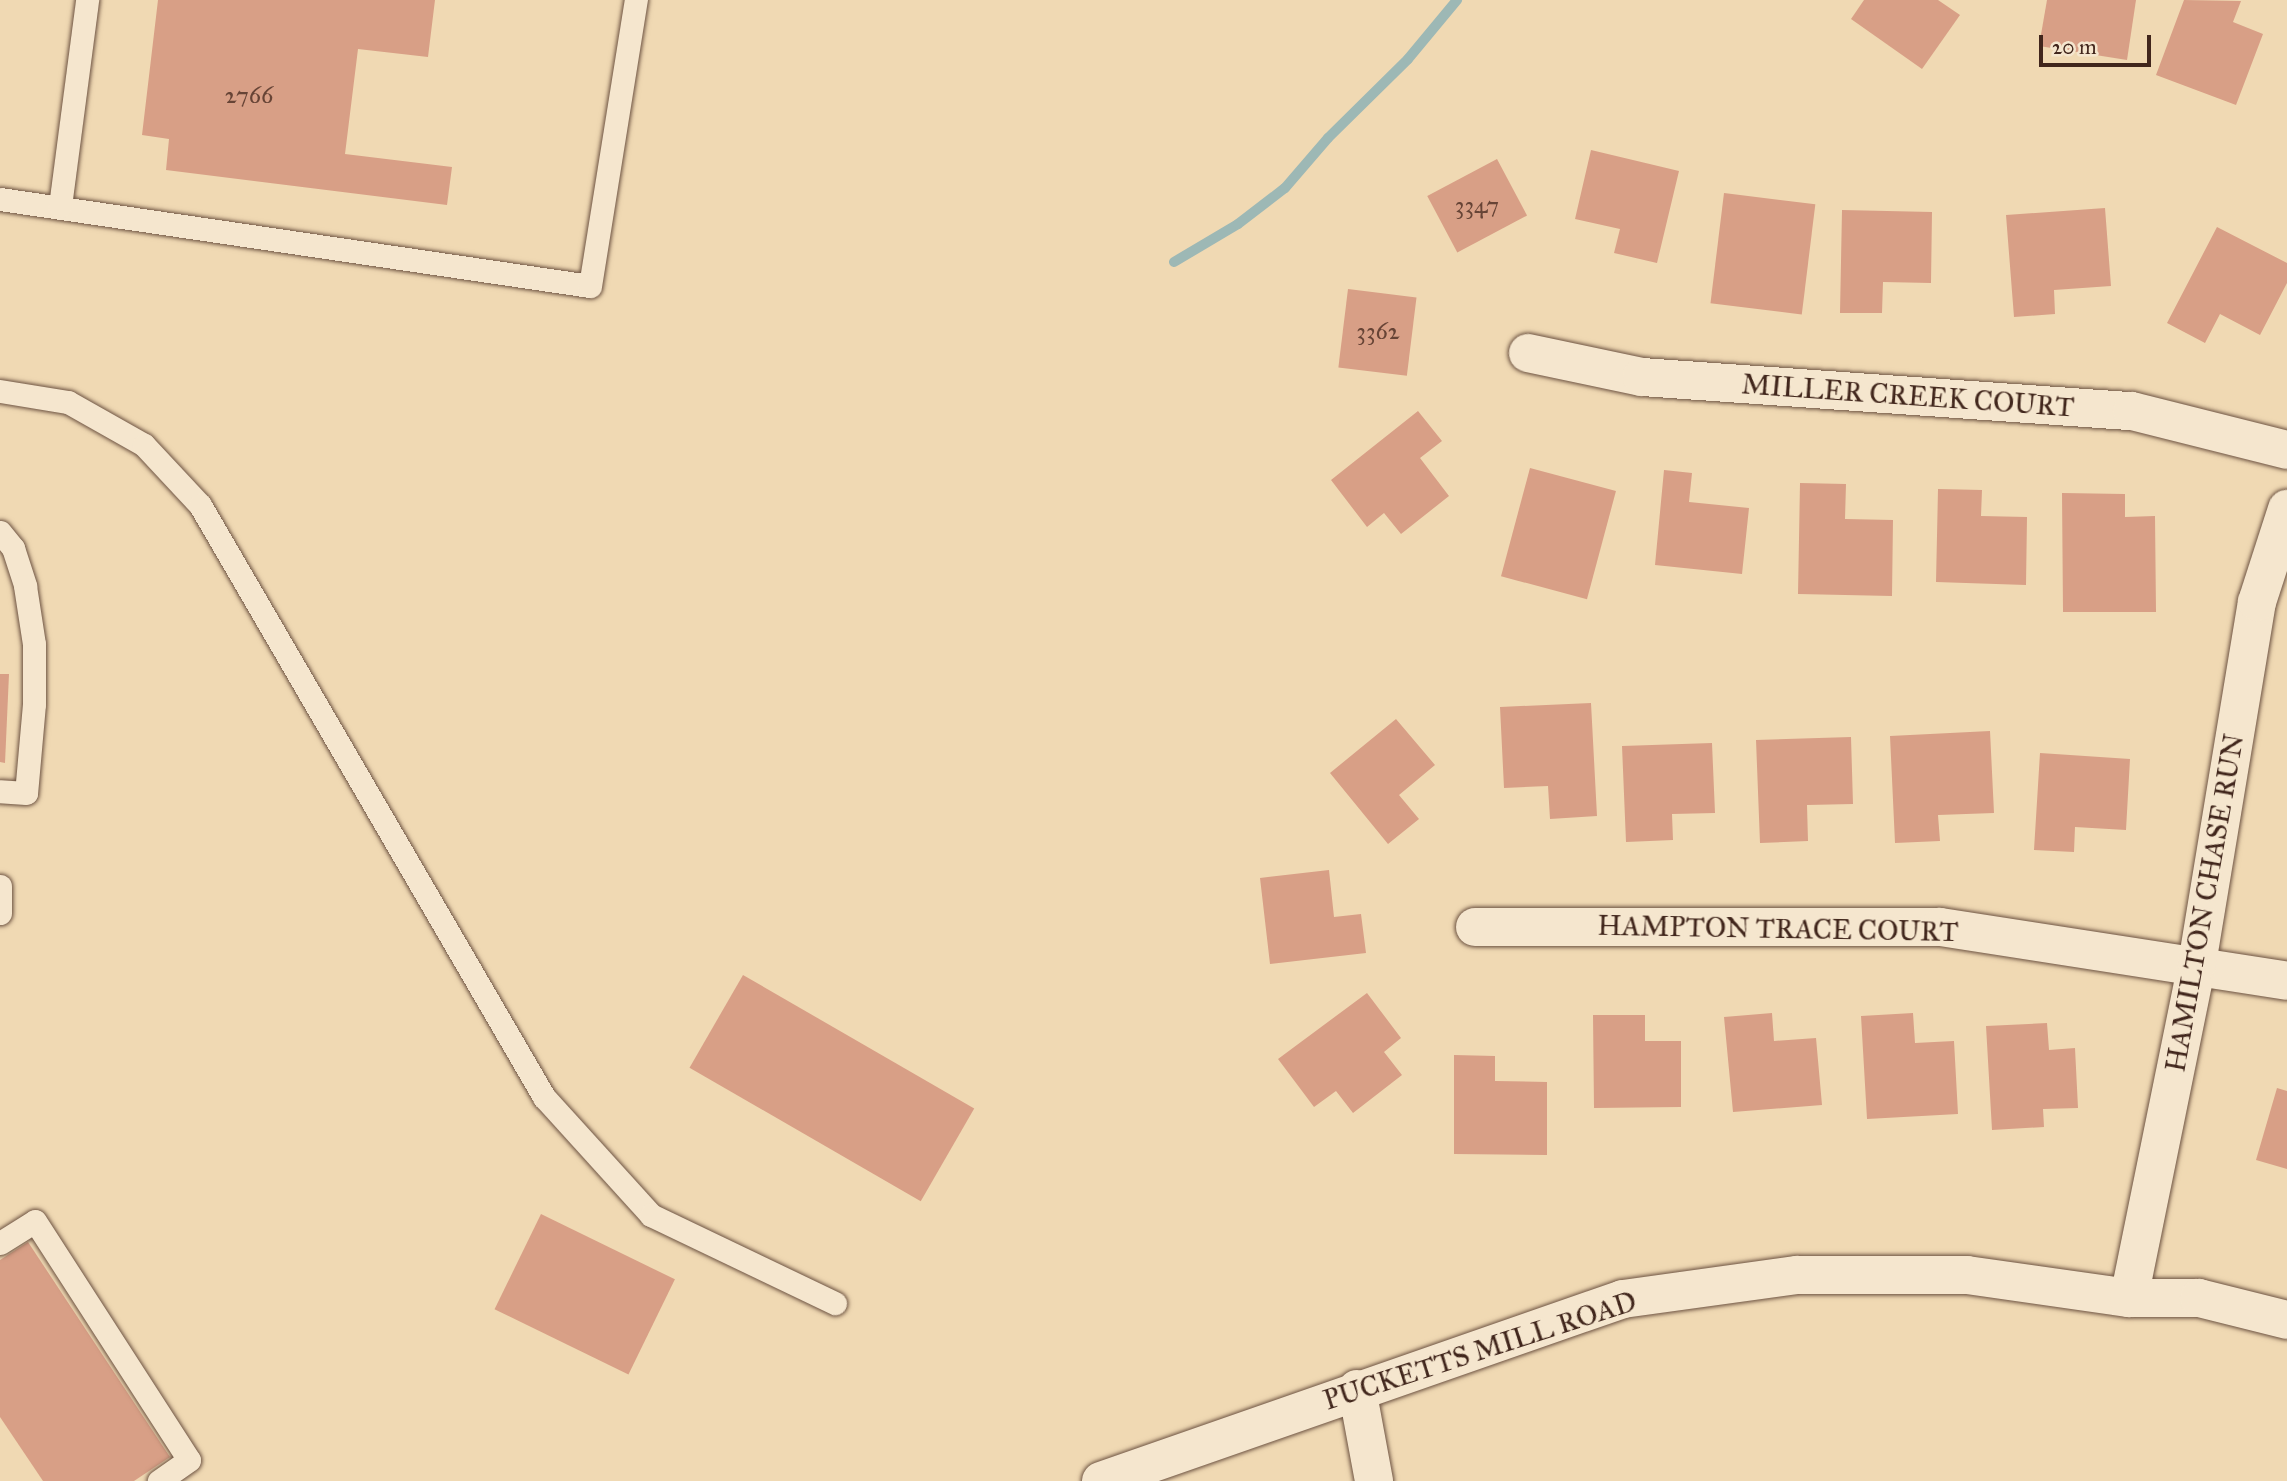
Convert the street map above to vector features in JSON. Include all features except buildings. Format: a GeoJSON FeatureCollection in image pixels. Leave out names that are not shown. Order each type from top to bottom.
{"type":"FeatureCollection","features":[{"type":"Feature","properties":{"kind":"street","name":"MILLER CREEK COURT"},"geometry":{"type":"LineString","coordinates":[[1528,353],[1642,377],[2132,411],[2287,450]]}},
{"type":"Feature","properties":{"kind":"street","name":"HAMILTON CHASE RUN"},"geometry":{"type":"LineString","coordinates":[[2129,1298],[2197,964],[2258,602],[2287,509]]}},
{"type":"Feature","properties":{"kind":"street","name":"HAMPTON TRACE COURT"},"geometry":{"type":"LineString","coordinates":[[1475,927],[1940,927],[2197,964],[2287,981]]}},
{"type":"Feature","properties":{"kind":"street","name":"PUCKETTS MILL ROAD"},"geometry":{"type":"LineString","coordinates":[[1101,1481],[1357,1390],[1623,1300],[1797,1275],[1967,1275],[2129,1298],[2199,1298],[2287,1320]]}},
{"type":"Feature","properties":{"kind":"street"},"geometry":{"type":"LineString","coordinates":[[1357,1390],[1374,1481]]}},
{"type":"Feature","properties":{"kind":"lane"},"geometry":{"type":"LineString","coordinates":[[60,206],[88,0]]}},
{"type":"Feature","properties":{"kind":"lane"},"geometry":{"type":"LineString","coordinates":[[0,200],[60,206],[590,286],[636,0]]}},
{"type":"Feature","properties":{"kind":"lane"},"geometry":{"type":"LineString","coordinates":[[0,391],[68,402],[144,446],[200,505],[544,1097],[651,1215],[835,1303]]}},
{"type":"Feature","properties":{"kind":"lane"},"geometry":{"type":"LineString","coordinates":[[0,532],[13,548],[25,586],[34,645],[34,704],[26,793],[0,791]]}},
{"type":"Feature","properties":{"kind":"lane"},"geometry":{"type":"LineString","coordinates":[[0,886],[0,913]]}},
{"type":"Feature","properties":{"kind":"lane"},"geometry":{"type":"LineString","coordinates":[[0,1243],[35,1220],[189,1460],[159,1481]]}},
{"type":"Feature","properties":{"kind":"waterway"},"geometry":{"type":"LineString","coordinates":[[1174,262],[1238,224],[1285,188],[1328,138],[1408,59],[1457,0]]}}]}
